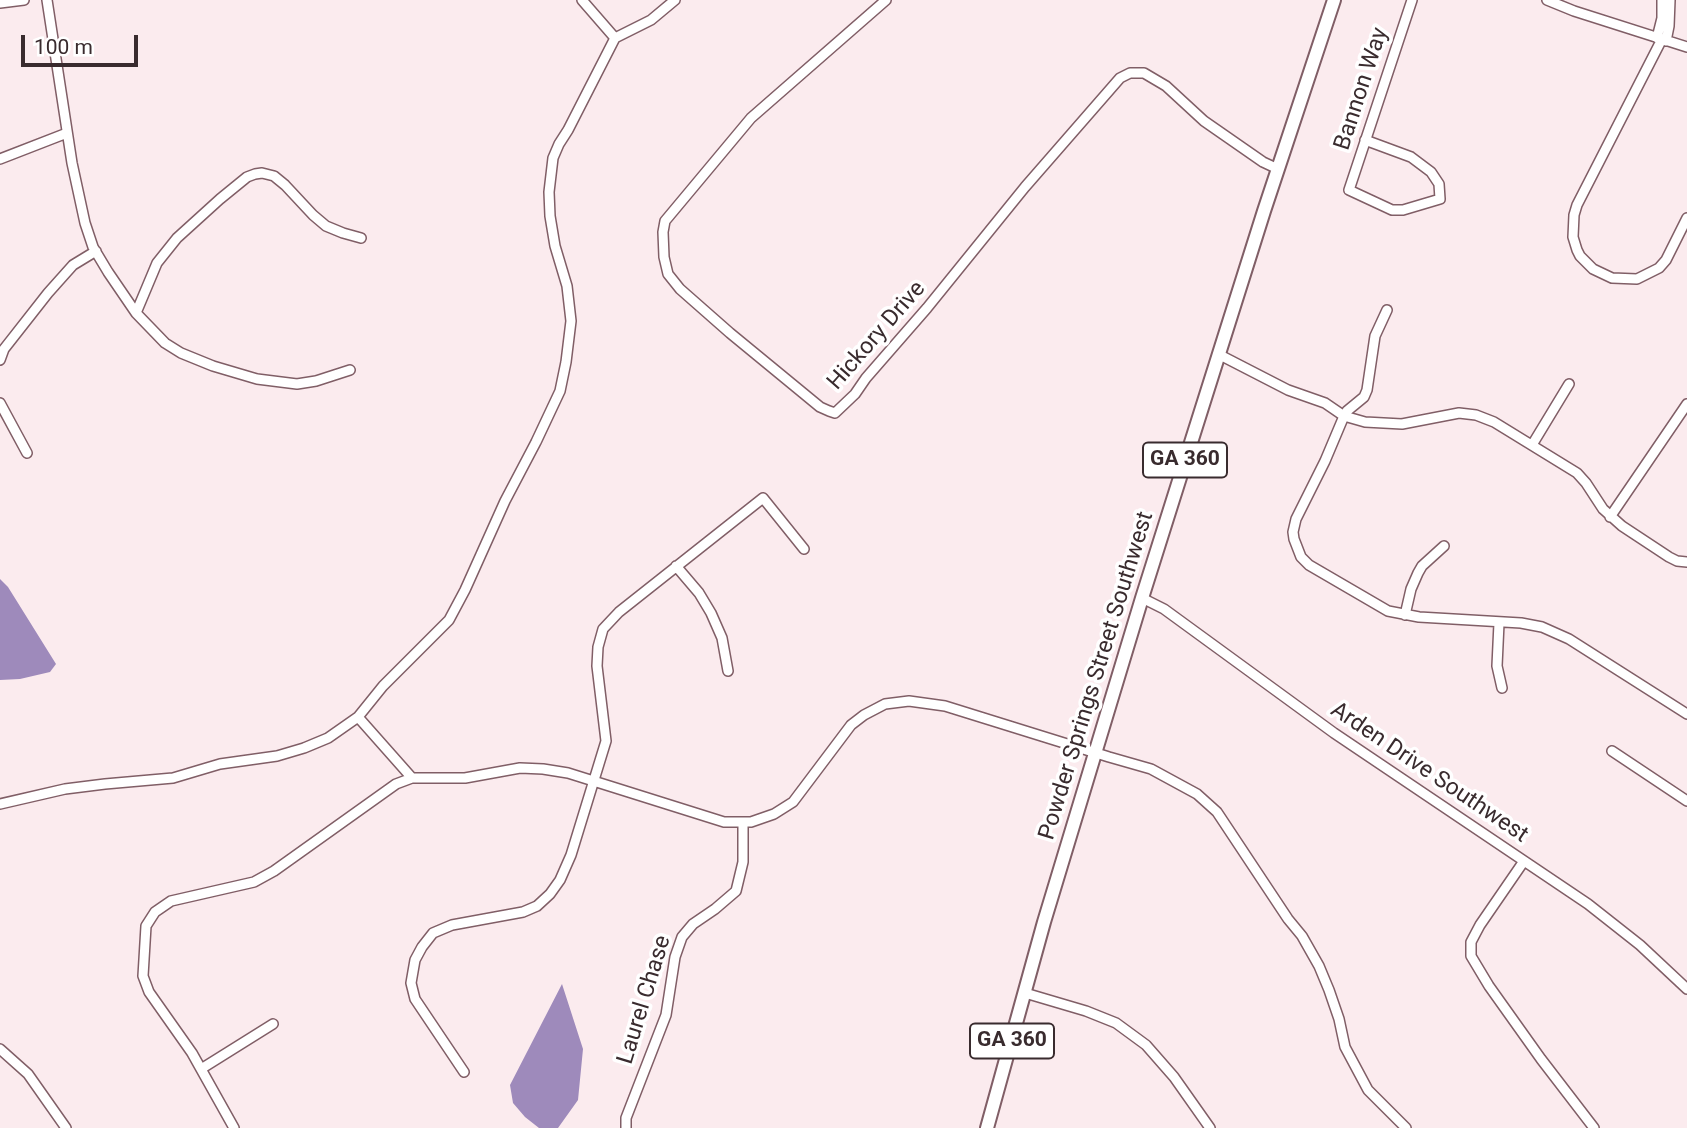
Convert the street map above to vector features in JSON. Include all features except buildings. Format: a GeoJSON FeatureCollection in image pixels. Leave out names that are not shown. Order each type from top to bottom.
{"type":"FeatureCollection","features":[{"type":"Feature","properties":{"kind":"main road","name":"Powder Springs Street Southwest"},"geometry":{"type":"LineString","coordinates":[[987,1128],[1044,922],[1142,598],[1218,354],[1334,0]]}},
{"type":"Feature","properties":{"kind":"street"},"geometry":{"type":"LineString","coordinates":[[0,3],[24,0]]}},
{"type":"Feature","properties":{"kind":"street"},"geometry":{"type":"LineString","coordinates":[[47,0],[72,163],[85,222],[96,251],[136,313],[165,343],[181,352],[213,366],[257,379],[297,384],[350,370]]}},
{"type":"Feature","properties":{"kind":"street"},"geometry":{"type":"LineString","coordinates":[[582,0],[615,37]]}},
{"type":"Feature","properties":{"kind":"street"},"geometry":{"type":"LineString","coordinates":[[0,804],[65,789],[173,778],[220,764],[304,748],[328,737],[358,717],[383,686],[449,620],[560,391],[571,321],[567,286],[555,246],[550,216],[551,170],[559,144],[615,37],[651,20],[675,0]]}},
{"type":"Feature","properties":{"kind":"street","name":"Hickory Drive"},"geometry":{"type":"LineString","coordinates":[[886,0],[751,118],[665,221],[663,232],[668,274],[680,289],[811,400],[828,411],[835,413],[855,394],[1025,187],[1121,78],[1130,73],[1144,73],[1166,86],[1204,121],[1263,162],[1278,169]]}},
{"type":"Feature","properties":{"kind":"street","name":"Bannon Way"},"geometry":{"type":"LineString","coordinates":[[1365,140],[1411,157],[1431,172],[1439,184],[1440,199],[1403,210],[1392,210],[1349,190],[1365,140],[1412,0]]}},
{"type":"Feature","properties":{"kind":"street"},"geometry":{"type":"LineString","coordinates":[[1546,0],[1687,47]]}},
{"type":"Feature","properties":{"kind":"street"},"geometry":{"type":"LineString","coordinates":[[1661,0],[1662,39]]}},
{"type":"Feature","properties":{"kind":"street"},"geometry":{"type":"LineString","coordinates":[[1670,0],[1669,26],[1577,205],[1573,237],[1580,256],[1593,269],[1612,278],[1637,279],[1659,268],[1666,260],[1687,218]]}},
{"type":"Feature","properties":{"kind":"street"},"geometry":{"type":"LineString","coordinates":[[0,159],[67,133]]}},
{"type":"Feature","properties":{"kind":"street"},"geometry":{"type":"LineString","coordinates":[[136,313],[157,264],[177,238],[220,198],[255,174],[274,176],[326,226],[361,238]]}},
{"type":"Feature","properties":{"kind":"street"},"geometry":{"type":"LineString","coordinates":[[0,360],[5,349],[65,274],[73,265],[96,251]]}},
{"type":"Feature","properties":{"kind":"street"},"geometry":{"type":"LineString","coordinates":[[1387,310],[1374,337],[1364,397],[1344,416],[1296,519],[1293,532],[1296,549],[1301,557],[1309,565],[1379,606],[1405,615],[1531,625],[1555,632],[1687,714]]}},
{"type":"Feature","properties":{"kind":"street"},"geometry":{"type":"LineString","coordinates":[[1218,354],[1289,390],[1325,403],[1344,416],[1365,422],[1402,424],[1437,416],[1469,413],[1494,422],[1582,477],[1603,509],[1622,526],[1669,557],[1687,562]]}},
{"type":"Feature","properties":{"kind":"street"},"geometry":{"type":"LineString","coordinates":[[1532,445],[1569,384]]}},
{"type":"Feature","properties":{"kind":"street"},"geometry":{"type":"LineString","coordinates":[[0,403],[27,453]]}},
{"type":"Feature","properties":{"kind":"street"},"geometry":{"type":"LineString","coordinates":[[1610,517],[1687,404]]}},
{"type":"Feature","properties":{"kind":"street"},"geometry":{"type":"LineString","coordinates":[[464,1072],[415,999],[411,983],[415,960],[433,933],[452,925],[523,912],[537,906],[560,880],[606,741],[597,666],[597,647],[603,629],[619,612],[763,498],[804,549]]}},
{"type":"Feature","properties":{"kind":"street"},"geometry":{"type":"LineString","coordinates":[[1405,615],[1418,573],[1444,546]]}},
{"type":"Feature","properties":{"kind":"street"},"geometry":{"type":"LineString","coordinates":[[676,566],[699,593],[710,613],[722,638],[728,671]]}},
{"type":"Feature","properties":{"kind":"street","name":"Arden Drive Southwest"},"geometry":{"type":"LineString","coordinates":[[1142,598],[1164,609],[1334,733],[1588,904],[1640,945],[1687,989]]}},
{"type":"Feature","properties":{"kind":"street"},"geometry":{"type":"LineString","coordinates":[[1499,622],[1497,666],[1502,688]]}},
{"type":"Feature","properties":{"kind":"street"},"geometry":{"type":"LineString","coordinates":[[234,1128],[192,1053],[149,992],[143,976],[146,926],[155,912],[171,901],[254,881],[274,871],[396,783],[412,778],[465,778],[520,768],[543,769],[568,774],[724,822],[751,822],[774,814],[793,803],[851,725],[864,715],[885,704],[909,701],[945,706],[1151,769],[1197,794],[1217,812],[1302,936],[1319,966],[1336,1009],[1345,1047],[1368,1090],[1406,1128]]}},
{"type":"Feature","properties":{"kind":"street"},"geometry":{"type":"LineString","coordinates":[[358,717],[412,778]]}},
{"type":"Feature","properties":{"kind":"street"},"geometry":{"type":"LineString","coordinates":[[1612,751],[1687,801]]}},
{"type":"Feature","properties":{"kind":"street","name":"Laurel Chase"},"geometry":{"type":"LineString","coordinates":[[626,1128],[626,1118],[666,1015],[675,957],[682,937],[693,924],[736,891],[743,862],[743,822]]}},
{"type":"Feature","properties":{"kind":"street"},"geometry":{"type":"LineString","coordinates":[[1524,861],[1476,933],[1471,942],[1471,956],[1541,1059],[1594,1128]]}},
{"type":"Feature","properties":{"kind":"street"},"geometry":{"type":"LineString","coordinates":[[1025,993],[1116,1023],[1146,1045],[1174,1077],[1210,1128]]}},
{"type":"Feature","properties":{"kind":"street"},"geometry":{"type":"LineString","coordinates":[[201,1069],[274,1024]]}},
{"type":"Feature","properties":{"kind":"street"},"geometry":{"type":"LineString","coordinates":[[0,1049],[28,1074],[61,1126]]}},
{"type":"Feature","properties":{"kind":"shaded area"},"geometry":{"type":"Polygon","coordinates":[[[0,579],[8,587],[56,664],[50,672],[20,679],[0,680],[0,579]]]}},
{"type":"Feature","properties":{"kind":"shaded area"},"geometry":{"type":"Polygon","coordinates":[[[562,984],[583,1049],[578,1100],[558,1128],[539,1128],[513,1103],[510,1085],[562,984]]]}}]}
